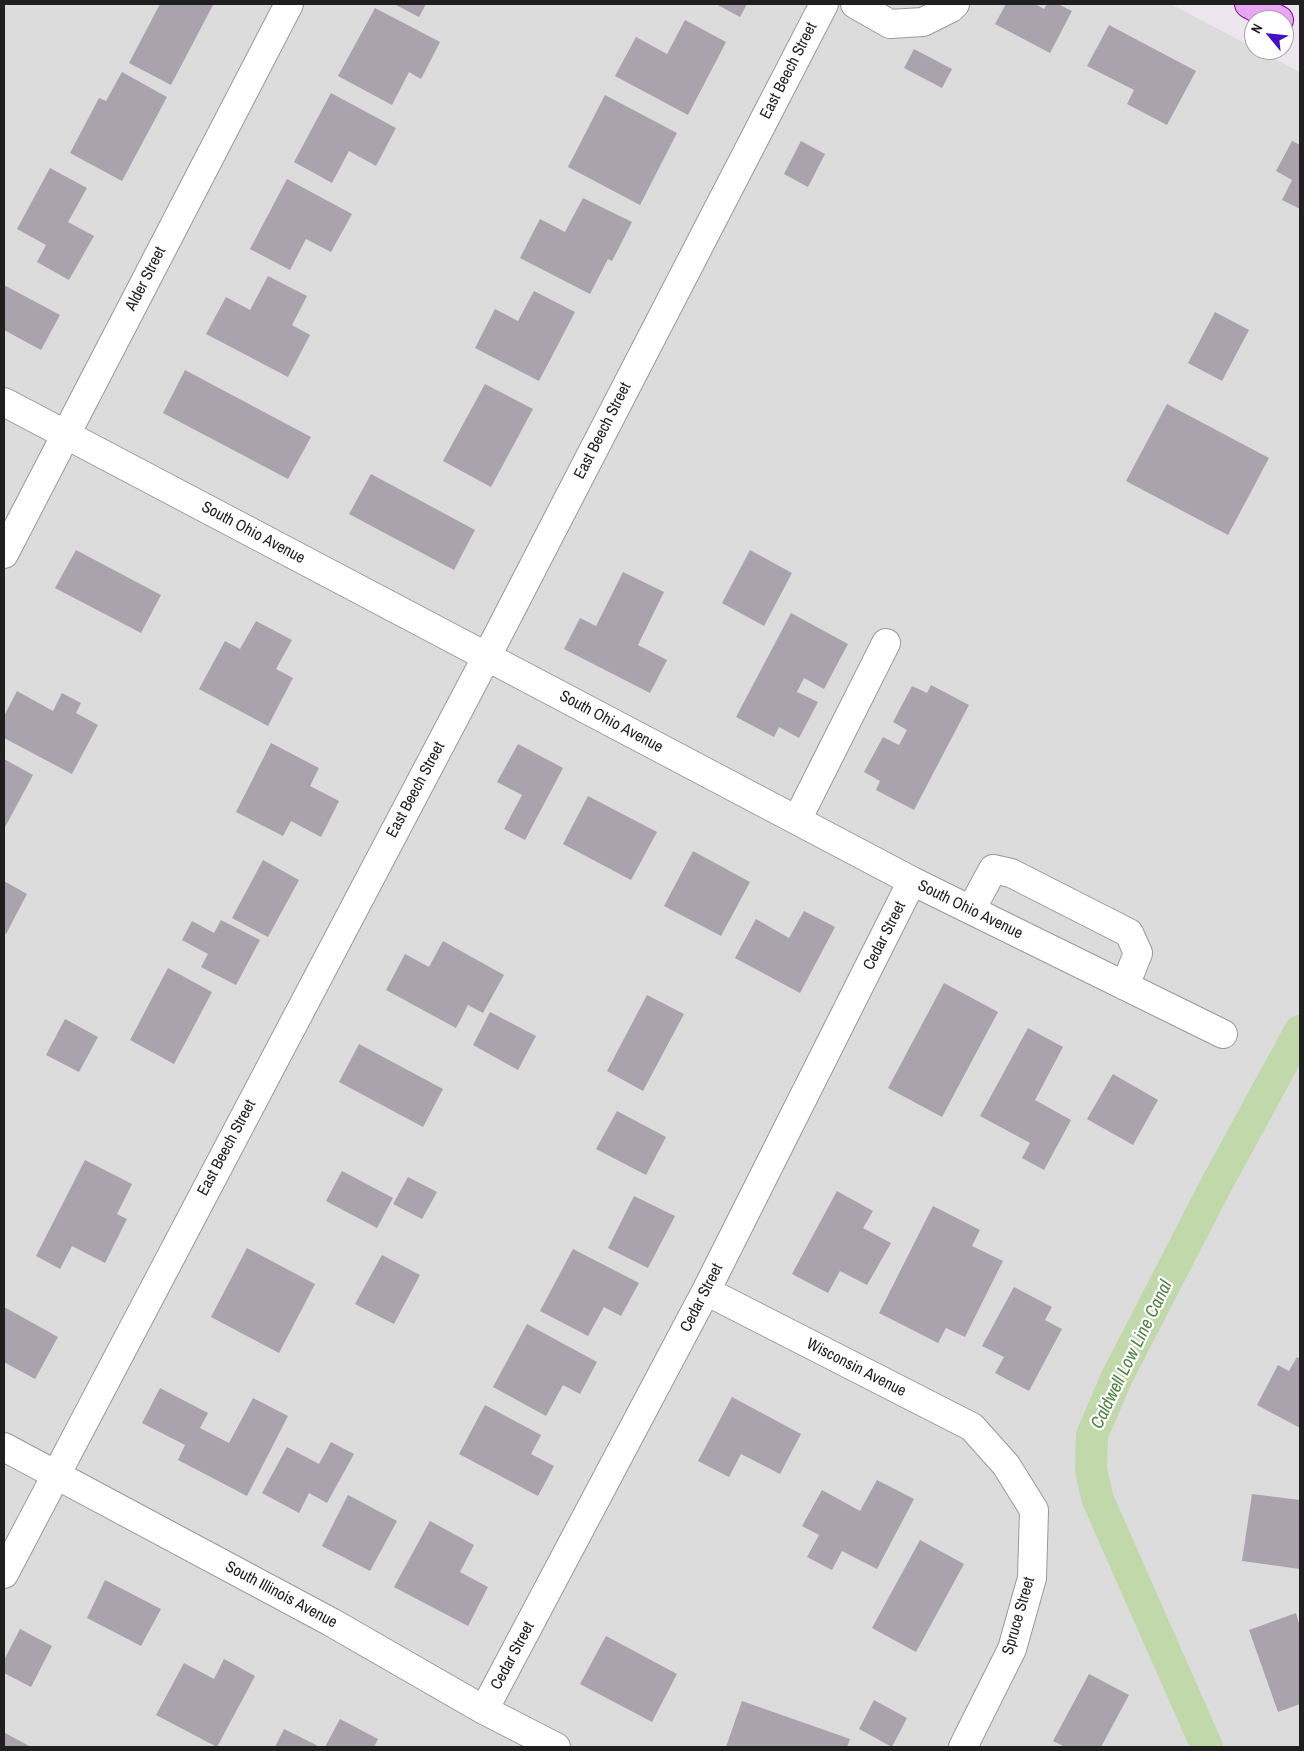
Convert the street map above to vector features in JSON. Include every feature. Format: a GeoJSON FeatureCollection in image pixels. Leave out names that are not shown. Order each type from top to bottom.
{"type":"FeatureCollection","features":[{"type":"Feature","properties":{"kind":"main road"},"geometry":{"type":"LineString","coordinates":[[1249,4],[1260,10]]}},
{"type":"Feature","properties":{"kind":"street","name":"Alder Street"},"geometry":{"type":"LineString","coordinates":[[4,554],[289,4]]}},
{"type":"Feature","properties":{"kind":"street","name":"East Beech Street"},"geometry":{"type":"LineString","coordinates":[[4,1574],[487,656],[824,4]]}},
{"type":"Feature","properties":{"kind":"street"},"geometry":{"type":"LineString","coordinates":[[855,4],[890,24],[923,22],[951,8],[955,4]]}},
{"type":"Feature","properties":{"kind":"street","name":"South Ohio Avenue"},"geometry":{"type":"LineString","coordinates":[[4,402],[912,881],[1223,1034]]}},
{"type":"Feature","properties":{"kind":"street"},"geometry":{"type":"LineString","coordinates":[[797,820],[886,644]]}},
{"type":"Feature","properties":{"kind":"street"},"geometry":{"type":"LineString","coordinates":[[970,910],[993,868],[1011,873],[1129,934],[1138,953],[1125,986]]}},
{"type":"Feature","properties":{"kind":"street","name":"Cedar Street"},"geometry":{"type":"LineString","coordinates":[[484,1710],[706,1291],[912,881]]}},
{"type":"Feature","properties":{"kind":"street","name":"Wisconsin Avenue"},"geometry":{"type":"LineString","coordinates":[[706,1291],[972,1427],[998,1456]]}},
{"type":"Feature","properties":{"kind":"street","name":"South Illinois Avenue"},"geometry":{"type":"LineString","coordinates":[[4,1447],[331,1622],[484,1710],[556,1747]]}},
{"type":"Feature","properties":{"kind":"street","name":"Spruce Street"},"geometry":{"type":"LineString","coordinates":[[963,1747],[1012,1649],[1032,1578],[1034,1510],[1006,1464],[998,1456]]}},
{"type":"Feature","properties":{"kind":"shaded area"},"geometry":{"type":"Polygon","coordinates":[[[4,4],[1171,4],[1244,43],[1244,60],[1277,60],[1300,72],[1300,1747],[4,1747],[4,4]]]}},
{"type":"Feature","properties":{"kind":"building"},"geometry":{"type":"Polygon","coordinates":[[[160,4],[213,5],[171,85],[129,63],[160,4]]]}},
{"type":"Feature","properties":{"kind":"building"},"geometry":{"type":"Polygon","coordinates":[[[394,4],[426,4],[419,17],[394,4]]]}},
{"type":"Feature","properties":{"kind":"building"},"geometry":{"type":"Polygon","coordinates":[[[716,4],[747,4],[740,17],[716,4]]]}},
{"type":"Feature","properties":{"kind":"building"},"geometry":{"type":"Polygon","coordinates":[[[1006,4],[1035,4],[1044,9],[1047,4],[1058,4],[1072,11],[1050,53],[995,24],[1006,4]]]}},
{"type":"Feature","properties":{"kind":"building"},"geometry":{"type":"Polygon","coordinates":[[[375,8],[440,42],[421,79],[409,72],[392,105],[338,76],[375,8]]]}},
{"type":"Feature","properties":{"kind":"building"},"geometry":{"type":"Polygon","coordinates":[[[685,20],[726,42],[688,115],[615,76],[636,37],[667,54],[685,20]]]}},
{"type":"Feature","properties":{"kind":"building"},"geometry":{"type":"Polygon","coordinates":[[[1109,25],[1196,71],[1167,125],[1127,104],[1134,90],[1087,66],[1109,25]]]}},
{"type":"Feature","properties":{"kind":"building"},"geometry":{"type":"Polygon","coordinates":[[[914,49],[952,69],[942,88],[904,68],[914,49]]]}},
{"type":"Feature","properties":{"kind":"building"},"geometry":{"type":"Polygon","coordinates":[[[122,72],[167,97],[122,181],[70,153],[99,98],[106,101],[122,72]]]}},
{"type":"Feature","properties":{"kind":"building"},"geometry":{"type":"Polygon","coordinates":[[[331,93],[396,128],[376,166],[349,151],[332,183],[294,162],[331,93]]]}},
{"type":"Feature","properties":{"kind":"building"},"geometry":{"type":"Polygon","coordinates":[[[605,95],[677,133],[640,205],[568,167],[605,95]]]}},
{"type":"Feature","properties":{"kind":"building"},"geometry":{"type":"Polygon","coordinates":[[[801,141],[825,154],[808,187],[784,174],[801,141]]]}},
{"type":"Feature","properties":{"kind":"building"},"geometry":{"type":"Polygon","coordinates":[[[1292,141],[1300,145],[1300,209],[1282,200],[1292,180],[1276,171],[1292,141]]]}},
{"type":"Feature","properties":{"kind":"building"},"geometry":{"type":"Polygon","coordinates":[[[50,168],[87,188],[68,222],[94,236],[69,280],[37,262],[46,245],[17,229],[50,168]]]}},
{"type":"Feature","properties":{"kind":"building"},"geometry":{"type":"Polygon","coordinates":[[[287,179],[352,214],[331,252],[306,239],[290,270],[250,249],[287,179]]]}},
{"type":"Feature","properties":{"kind":"building"},"geometry":{"type":"Polygon","coordinates":[[[583,198],[632,222],[612,261],[608,259],[590,294],[520,258],[540,219],[565,232],[583,198]]]}},
{"type":"Feature","properties":{"kind":"building"},"geometry":{"type":"Polygon","coordinates":[[[268,276],[307,296],[292,325],[310,335],[288,377],[206,334],[226,297],[250,310],[268,276]]]}},
{"type":"Feature","properties":{"kind":"building"},"geometry":{"type":"Polygon","coordinates":[[[4,285],[60,315],[41,350],[4,330],[4,285]]]}},
{"type":"Feature","properties":{"kind":"building"},"geometry":{"type":"Polygon","coordinates":[[[534,291],[575,312],[539,381],[475,348],[495,309],[518,321],[534,291]]]}},
{"type":"Feature","properties":{"kind":"building"},"geometry":{"type":"Polygon","coordinates":[[[1215,312],[1249,330],[1222,381],[1188,363],[1215,312]]]}},
{"type":"Feature","properties":{"kind":"building"},"geometry":{"type":"Polygon","coordinates":[[[185,370],[311,437],[288,479],[163,413],[185,370]]]}},
{"type":"Feature","properties":{"kind":"building"},"geometry":{"type":"Polygon","coordinates":[[[485,384],[533,409],[491,487],[443,461],[485,384]]]}},
{"type":"Feature","properties":{"kind":"building"},"geometry":{"type":"Polygon","coordinates":[[[1167,404],[1269,458],[1228,535],[1126,481],[1167,404]]]}},
{"type":"Feature","properties":{"kind":"building"},"geometry":{"type":"Polygon","coordinates":[[[371,474],[475,530],[454,570],[349,514],[371,474]]]}},
{"type":"Feature","properties":{"kind":"building"},"geometry":{"type":"Polygon","coordinates":[[[76,550],[161,595],[141,633],[55,588],[76,550]]]}},
{"type":"Feature","properties":{"kind":"building"},"geometry":{"type":"Polygon","coordinates":[[[750,550],[792,573],[764,626],[722,603],[750,550]]]}},
{"type":"Feature","properties":{"kind":"building"},"geometry":{"type":"Polygon","coordinates":[[[623,572],[664,592],[638,645],[667,660],[650,693],[564,649],[580,618],[596,626],[623,572]]]}},
{"type":"Feature","properties":{"kind":"building"},"geometry":{"type":"Polygon","coordinates":[[[791,613],[848,644],[824,689],[804,678],[797,692],[818,702],[799,738],[779,727],[774,737],[736,717],[791,613]]]}},
{"type":"Feature","properties":{"kind":"building"},"geometry":{"type":"Polygon","coordinates":[[[256,621],[292,640],[276,669],[293,678],[268,726],[199,689],[225,641],[240,649],[256,621]]]}},
{"type":"Feature","properties":{"kind":"building"},"geometry":{"type":"Polygon","coordinates":[[[931,685],[969,705],[914,810],[876,790],[880,781],[864,772],[883,737],[899,745],[907,730],[893,722],[912,686],[927,693],[931,685]]]}},
{"type":"Feature","properties":{"kind":"building"},"geometry":{"type":"Polygon","coordinates":[[[17,691],[53,711],[62,693],[81,703],[76,713],[98,725],[72,774],[4,738],[4,716],[17,691]]]}},
{"type":"Feature","properties":{"kind":"building"},"geometry":{"type":"Polygon","coordinates":[[[271,743],[319,768],[310,786],[339,801],[321,837],[291,821],[283,836],[236,812],[271,743]]]}},
{"type":"Feature","properties":{"kind":"building"},"geometry":{"type":"Polygon","coordinates":[[[518,744],[563,768],[525,840],[504,829],[522,795],[497,782],[518,744]]]}},
{"type":"Feature","properties":{"kind":"building"},"geometry":{"type":"Polygon","coordinates":[[[4,759],[33,775],[4,829],[4,759]]]}},
{"type":"Feature","properties":{"kind":"building"},"geometry":{"type":"Polygon","coordinates":[[[588,796],[657,832],[631,880],[563,844],[588,796]]]}},
{"type":"Feature","properties":{"kind":"building"},"geometry":{"type":"Polygon","coordinates":[[[693,851],[750,882],[721,936],[664,906],[693,851]]]}},
{"type":"Feature","properties":{"kind":"building"},"geometry":{"type":"Polygon","coordinates":[[[263,860],[299,880],[268,937],[232,918],[263,860]]]}},
{"type":"Feature","properties":{"kind":"building"},"geometry":{"type":"Polygon","coordinates":[[[4,881],[27,894],[6,934],[4,933],[4,881]]]}},
{"type":"Feature","properties":{"kind":"building"},"geometry":{"type":"Polygon","coordinates":[[[804,911],[835,927],[800,993],[735,958],[756,919],[789,938],[804,911]]]}},
{"type":"Feature","properties":{"kind":"building"},"geometry":{"type":"Polygon","coordinates":[[[221,920],[260,940],[236,985],[201,967],[208,954],[182,940],[192,921],[214,933],[221,920]]]}},
{"type":"Feature","properties":{"kind":"building"},"geometry":{"type":"Polygon","coordinates":[[[443,941],[504,975],[483,1013],[468,1005],[456,1028],[386,990],[405,954],[429,967],[443,941]]]}},
{"type":"Feature","properties":{"kind":"building"},"geometry":{"type":"Polygon","coordinates":[[[168,968],[212,992],[174,1064],[130,1040],[168,968]]]}},
{"type":"Feature","properties":{"kind":"building"},"geometry":{"type":"Polygon","coordinates":[[[944,983],[998,1012],[942,1117],[888,1088],[944,983]]]}},
{"type":"Feature","properties":{"kind":"building"},"geometry":{"type":"Polygon","coordinates":[[[647,995],[684,1014],[643,1091],[607,1071],[647,995]]]}},
{"type":"Feature","properties":{"kind":"building"},"geometry":{"type":"Polygon","coordinates":[[[490,1012],[536,1036],[518,1070],[473,1045],[490,1012]]]}},
{"type":"Feature","properties":{"kind":"building"},"geometry":{"type":"Polygon","coordinates":[[[65,1019],[98,1037],[79,1072],[46,1055],[65,1019]]]}},
{"type":"Feature","properties":{"kind":"building"},"geometry":{"type":"Polygon","coordinates":[[[1028,1028],[1063,1047],[1035,1100],[1071,1120],[1044,1170],[1022,1158],[1030,1143],[980,1116],[1028,1028]]]}},
{"type":"Feature","properties":{"kind":"building"},"geometry":{"type":"Polygon","coordinates":[[[359,1044],[443,1089],[423,1127],[339,1082],[359,1044]]]}},
{"type":"Feature","properties":{"kind":"building"},"geometry":{"type":"Polygon","coordinates":[[[1113,1074],[1158,1100],[1133,1145],[1087,1119],[1113,1074]]]}},
{"type":"Feature","properties":{"kind":"building"},"geometry":{"type":"Polygon","coordinates":[[[617,1111],[666,1137],[646,1175],[596,1149],[617,1111]]]}},
{"type":"Feature","properties":{"kind":"building"},"geometry":{"type":"Polygon","coordinates":[[[85,1160],[132,1184],[117,1214],[127,1219],[105,1263],[72,1246],[60,1269],[36,1256],[85,1160]]]}},
{"type":"Feature","properties":{"kind":"building"},"geometry":{"type":"Polygon","coordinates":[[[342,1171],[393,1198],[377,1228],[326,1201],[342,1171]]]}},
{"type":"Feature","properties":{"kind":"building"},"geometry":{"type":"Polygon","coordinates":[[[408,1177],[437,1192],[422,1219],[393,1204],[408,1177]]]}},
{"type":"Feature","properties":{"kind":"building"},"geometry":{"type":"Polygon","coordinates":[[[837,1191],[873,1211],[863,1228],[891,1243],[867,1285],[840,1271],[828,1293],[792,1274],[837,1191]]]}},
{"type":"Feature","properties":{"kind":"building"},"geometry":{"type":"Polygon","coordinates":[[[634,1196],[675,1216],[648,1268],[608,1248],[634,1196]]]}},
{"type":"Feature","properties":{"kind":"building"},"geometry":{"type":"Polygon","coordinates":[[[933,1206],[980,1230],[972,1246],[1003,1261],[965,1337],[946,1328],[938,1343],[879,1313],[933,1206]]]}},
{"type":"Feature","properties":{"kind":"building"},"geometry":{"type":"Polygon","coordinates":[[[247,1248],[315,1284],[279,1353],[211,1317],[247,1248]]]}},
{"type":"Feature","properties":{"kind":"building"},"geometry":{"type":"Polygon","coordinates":[[[573,1249],[639,1283],[621,1316],[604,1307],[588,1336],[540,1311],[573,1249]]]}},
{"type":"Feature","properties":{"kind":"building"},"geometry":{"type":"Polygon","coordinates":[[[382,1255],[420,1275],[394,1324],[355,1304],[382,1255]]]}},
{"type":"Feature","properties":{"kind":"building"},"geometry":{"type":"Polygon","coordinates":[[[1014,1287],[1052,1307],[1045,1320],[1062,1329],[1029,1391],[995,1373],[1004,1357],[982,1346],[1014,1287]]]}},
{"type":"Feature","properties":{"kind":"building"},"geometry":{"type":"Polygon","coordinates":[[[4,1307],[58,1337],[35,1379],[4,1362],[4,1307]]]}},
{"type":"Feature","properties":{"kind":"building"},"geometry":{"type":"Polygon","coordinates":[[[527,1324],[597,1362],[580,1394],[563,1385],[546,1416],[493,1387],[527,1324]]]}},
{"type":"Feature","properties":{"kind":"building"},"geometry":{"type":"Polygon","coordinates":[[[1297,1357],[1300,1359],[1300,1428],[1257,1405],[1278,1365],[1289,1371],[1297,1357]]]}},
{"type":"Feature","properties":{"kind":"building"},"geometry":{"type":"Polygon","coordinates":[[[160,1388],[208,1413],[200,1428],[229,1443],[253,1398],[288,1416],[247,1496],[178,1460],[185,1445],[142,1423],[160,1388]]]}},
{"type":"Feature","properties":{"kind":"building"},"geometry":{"type":"Polygon","coordinates":[[[732,1397],[801,1434],[780,1474],[741,1454],[729,1477],[698,1461],[732,1397]]]}},
{"type":"Feature","properties":{"kind":"building"},"geometry":{"type":"Polygon","coordinates":[[[485,1405],[541,1435],[531,1454],[554,1466],[538,1496],[459,1454],[485,1405]]]}},
{"type":"Feature","properties":{"kind":"building"},"geometry":{"type":"Polygon","coordinates":[[[331,1442],[354,1454],[327,1503],[309,1493],[299,1513],[262,1493],[287,1447],[319,1464],[331,1442]]]}},
{"type":"Feature","properties":{"kind":"building"},"geometry":{"type":"Polygon","coordinates":[[[877,1480],[914,1499],[877,1569],[842,1551],[832,1570],[807,1557],[819,1535],[802,1526],[822,1490],[860,1511],[877,1480]]]}},
{"type":"Feature","properties":{"kind":"building"},"geometry":{"type":"Polygon","coordinates":[[[1252,1494],[1300,1500],[1300,1569],[1242,1561],[1252,1494]]]}},
{"type":"Feature","properties":{"kind":"building"},"geometry":{"type":"Polygon","coordinates":[[[348,1495],[397,1521],[370,1571],[322,1546],[348,1495]]]}},
{"type":"Feature","properties":{"kind":"building"},"geometry":{"type":"Polygon","coordinates":[[[430,1521],[474,1545],[460,1572],[488,1587],[468,1626],[394,1587],[430,1521]]]}},
{"type":"Feature","properties":{"kind":"building"},"geometry":{"type":"Polygon","coordinates":[[[920,1540],[964,1564],[916,1652],[872,1628],[920,1540]]]}},
{"type":"Feature","properties":{"kind":"building"},"geometry":{"type":"Polygon","coordinates":[[[105,1580],[161,1609],[141,1646],[87,1618],[105,1580]]]}},
{"type":"Feature","properties":{"kind":"building"},"geometry":{"type":"Polygon","coordinates":[[[1296,1613],[1300,1627],[1300,1704],[1278,1712],[1249,1630],[1296,1613]]]}},
{"type":"Feature","properties":{"kind":"building"},"geometry":{"type":"Polygon","coordinates":[[[20,1629],[52,1646],[31,1687],[4,1673],[4,1660],[20,1629]]]}},
{"type":"Feature","properties":{"kind":"building"},"geometry":{"type":"Polygon","coordinates":[[[606,1636],[677,1674],[652,1722],[580,1684],[606,1636]]]}},
{"type":"Feature","properties":{"kind":"building"},"geometry":{"type":"Polygon","coordinates":[[[224,1659],[255,1676],[217,1747],[156,1715],[184,1663],[214,1679],[224,1659]]]}},
{"type":"Feature","properties":{"kind":"building"},"geometry":{"type":"Polygon","coordinates":[[[1089,1674],[1129,1695],[1101,1747],[1065,1747],[1053,1741],[1089,1674]]]}},
{"type":"Feature","properties":{"kind":"building"},"geometry":{"type":"Polygon","coordinates":[[[874,1700],[907,1718],[892,1747],[859,1729],[874,1700]]]}},
{"type":"Feature","properties":{"kind":"building"},"geometry":{"type":"Polygon","coordinates":[[[742,1701],[850,1739],[847,1747],[726,1747],[742,1701]]]}},
{"type":"Feature","properties":{"kind":"building"},"geometry":{"type":"Polygon","coordinates":[[[340,1719],[378,1739],[374,1747],[325,1747],[340,1719]]]}},
{"type":"Feature","properties":{"kind":"building"},"geometry":{"type":"Polygon","coordinates":[[[284,1729],[320,1747],[275,1747],[284,1729]]]}},
{"type":"Feature","properties":{"kind":"building"},"geometry":{"type":"Polygon","coordinates":[[[5,1733],[31,1747],[4,1747],[5,1733]]]}},
{"type":"Feature","properties":{"kind":"waterway","name":"Caldwell Low Line Canal"},"geometry":{"type":"LineString","coordinates":[[1207,1747],[1098,1500],[1091,1470],[1092,1435],[1117,1377],[1215,1187],[1300,1031]]}}]}
